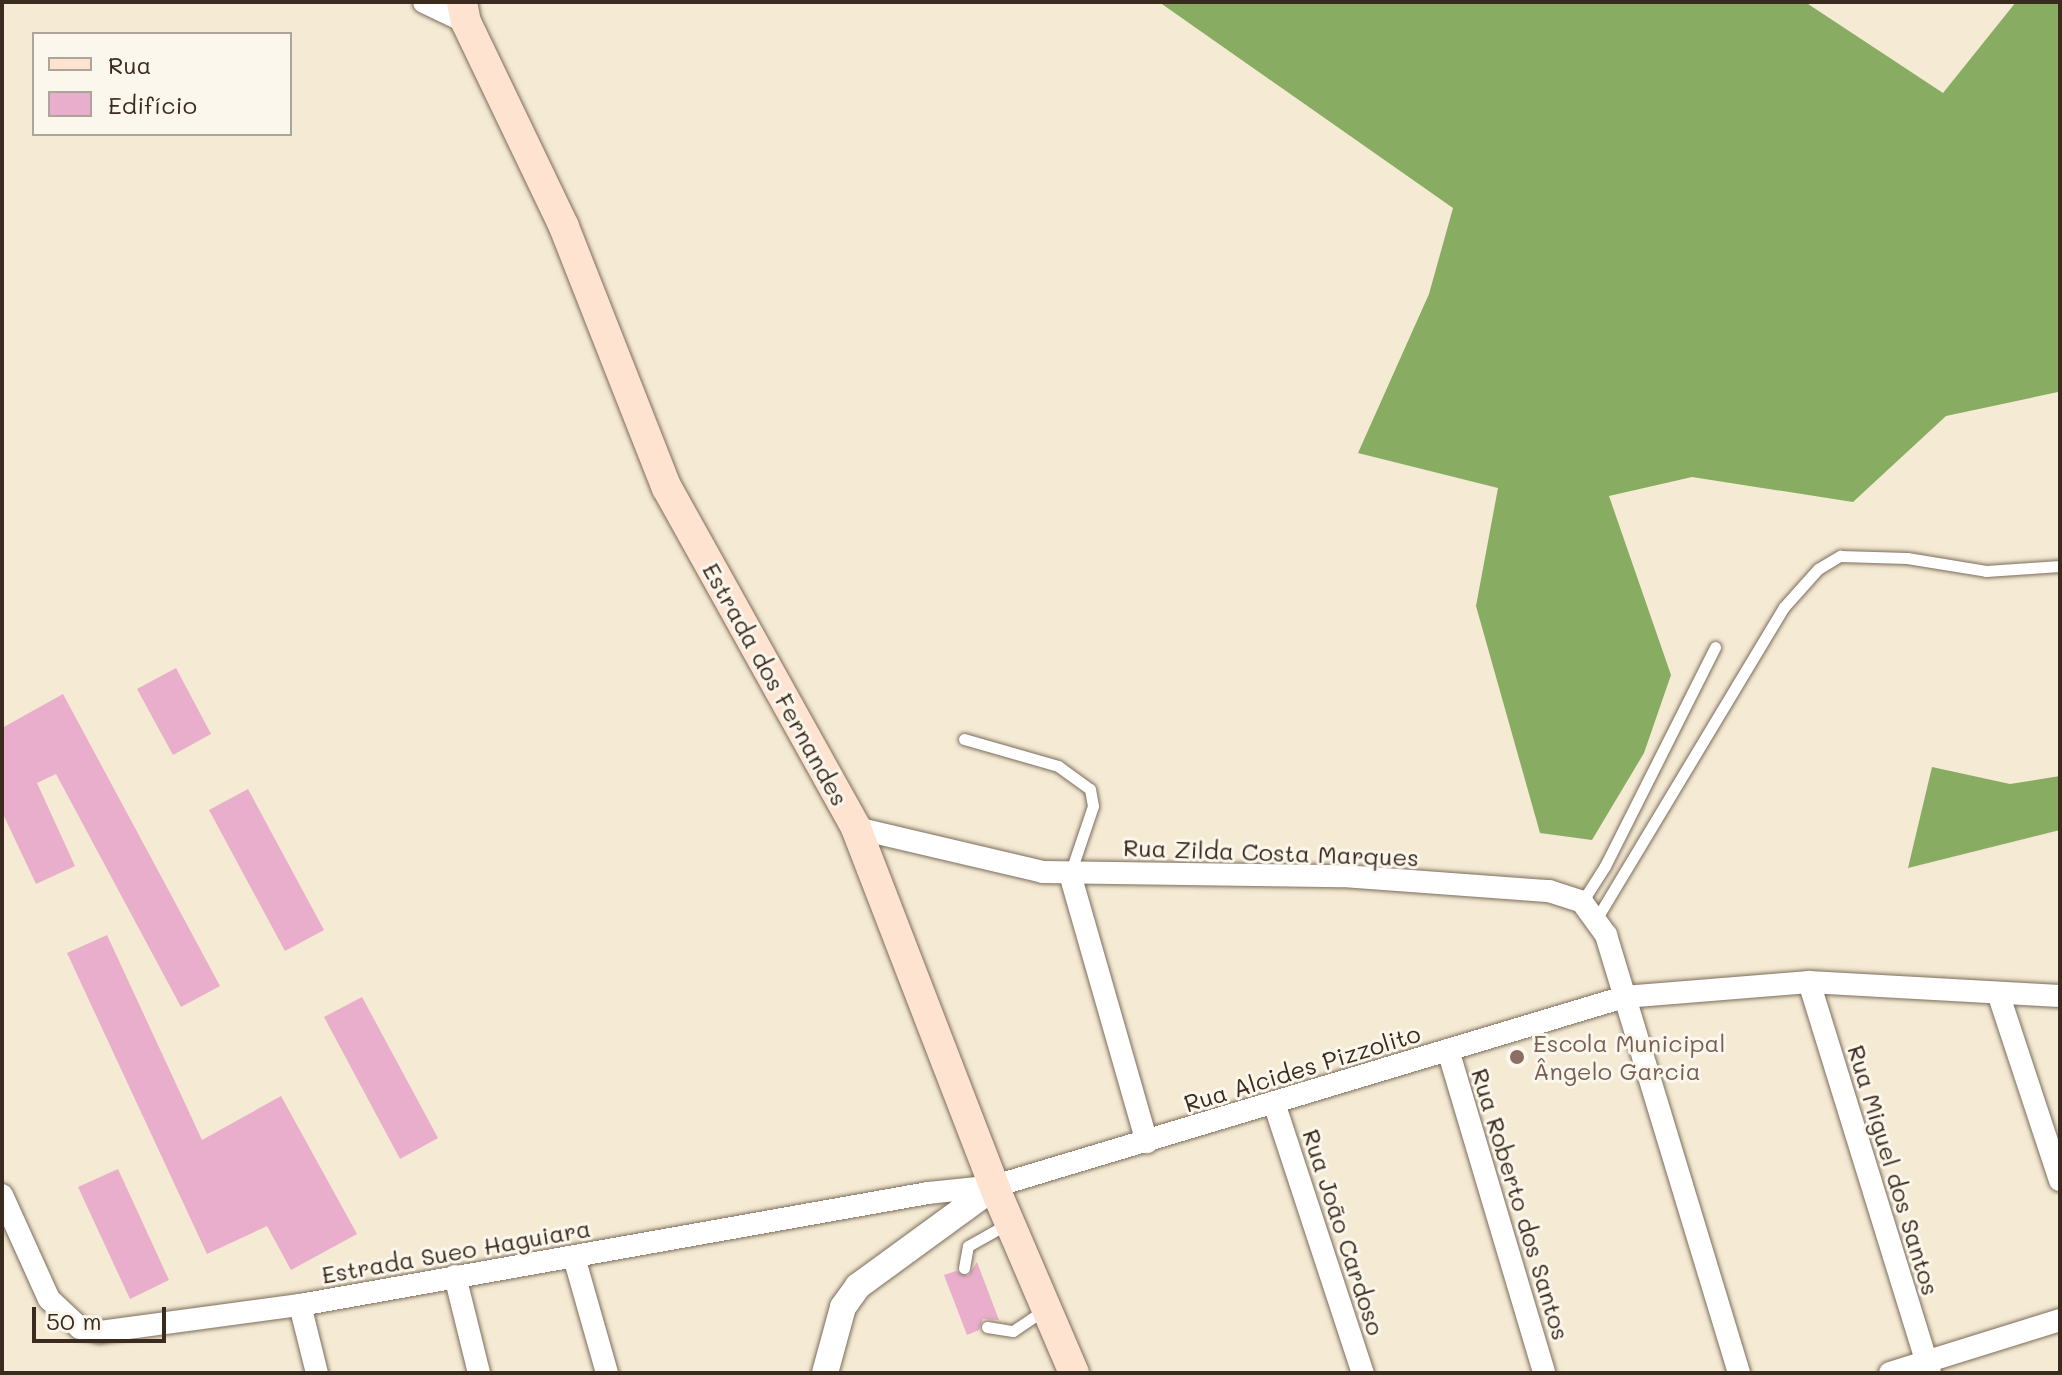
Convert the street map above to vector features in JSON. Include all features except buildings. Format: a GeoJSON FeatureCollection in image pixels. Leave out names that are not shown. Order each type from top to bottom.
{"type":"FeatureCollection","features":[{"type":"Feature","properties":{"kind":"main road","name":"Estrada dos Fernandes"},"geometry":{"type":"LineString","coordinates":[[464,12],[564,227],[667,488],[856,828],[995,1186],[1074,1373]]}},
{"type":"Feature","properties":{"kind":"street"},"geometry":{"type":"LineString","coordinates":[[424,2],[464,12]]}},
{"type":"Feature","properties":{"kind":"street","name":"Rua Zilda Costa Marques"},"geometry":{"type":"LineString","coordinates":[[856,828],[1070,874],[1343,876],[1549,891],[1589,910]]}},
{"type":"Feature","properties":{"kind":"street"},"geometry":{"type":"LineString","coordinates":[[1070,874],[1147,1142]]}},
{"type":"Feature","properties":{"kind":"street"},"geometry":{"type":"LineString","coordinates":[[1589,910],[1624,997],[1739,1373]]}},
{"type":"Feature","properties":{"kind":"street","name":"Rua Alcides Pizzolito"},"geometry":{"type":"LineString","coordinates":[[995,1186],[1275,1106],[1624,997],[1809,982],[1912,985],[1999,996],[2060,996]]}},
{"type":"Feature","properties":{"kind":"street","name":"Rua Miguel dos Santos"},"geometry":{"type":"LineString","coordinates":[[1809,982],[1928,1367]]}},
{"type":"Feature","properties":{"kind":"street"},"geometry":{"type":"LineString","coordinates":[[1999,996],[2060,1180]]}},
{"type":"Feature","properties":{"kind":"street","name":"Rua Roberto dos Santos"},"geometry":{"type":"LineString","coordinates":[[1448,1050],[1544,1373]]}},
{"type":"Feature","properties":{"kind":"street","name":"Rua João Cardoso"},"geometry":{"type":"LineString","coordinates":[[1275,1106],[1363,1373]]}},
{"type":"Feature","properties":{"kind":"street"},"geometry":{"type":"LineString","coordinates":[[825,1373],[843,1307],[858,1286],[995,1186]]}},
{"type":"Feature","properties":{"kind":"street","name":"Estrada Sueo Haguiara"},"geometry":{"type":"LineString","coordinates":[[2,1195],[49,1299],[80,1328],[100,1332],[300,1305],[928,1193],[995,1186]]}},
{"type":"Feature","properties":{"kind":"street"},"geometry":{"type":"LineString","coordinates":[[574,1257],[607,1373]]}},
{"type":"Feature","properties":{"kind":"street"},"geometry":{"type":"LineString","coordinates":[[455,1276],[479,1373]]}},
{"type":"Feature","properties":{"kind":"street"},"geometry":{"type":"LineString","coordinates":[[300,1305],[317,1373]]}},
{"type":"Feature","properties":{"kind":"street"},"geometry":{"type":"LineString","coordinates":[[1890,1373],[1928,1367],[2060,1320]]}},
{"type":"Feature","properties":{"kind":"lane"},"geometry":{"type":"LineString","coordinates":[[1589,910],[1776,620],[1818,569],[1840,556],[1907,558],[1986,571],[2060,566]]}},
{"type":"Feature","properties":{"kind":"lane"},"geometry":{"type":"LineString","coordinates":[[1589,910],[1715,647]]}},
{"type":"Feature","properties":{"kind":"lane"},"geometry":{"type":"LineString","coordinates":[[964,739],[1058,766],[1090,789],[1093,806],[1070,874]]}},
{"type":"Feature","properties":{"kind":"lane"},"geometry":{"type":"LineString","coordinates":[[964,1268],[968,1246],[1010,1222]]}},
{"type":"Feature","properties":{"kind":"lane"},"geometry":{"type":"LineString","coordinates":[[987,1327],[1013,1331],[1046,1309]]}},
{"type":"Feature","properties":{"kind":"green space"},"geometry":{"type":"Polygon","coordinates":[[[1159,2],[1805,2],[1943,93],[2016,2],[2060,2],[2058,392],[1946,416],[1853,502],[1692,477],[1609,496],[1671,675],[1644,753],[1592,840],[1540,833],[1476,606],[1498,488],[1358,453],[1429,294],[1453,208],[1159,2]]]}},
{"type":"Feature","properties":{"kind":"green space"},"geometry":{"type":"Polygon","coordinates":[[[1932,767],[2010,784],[2060,776],[2060,830],[1908,868],[1932,767]]]}},
{"type":"Feature","properties":{"kind":"place","name":"Escola Municipal Ângelo Garcia"},"geometry":{"type":"Point","coordinates":[1517,1057]}}]}
